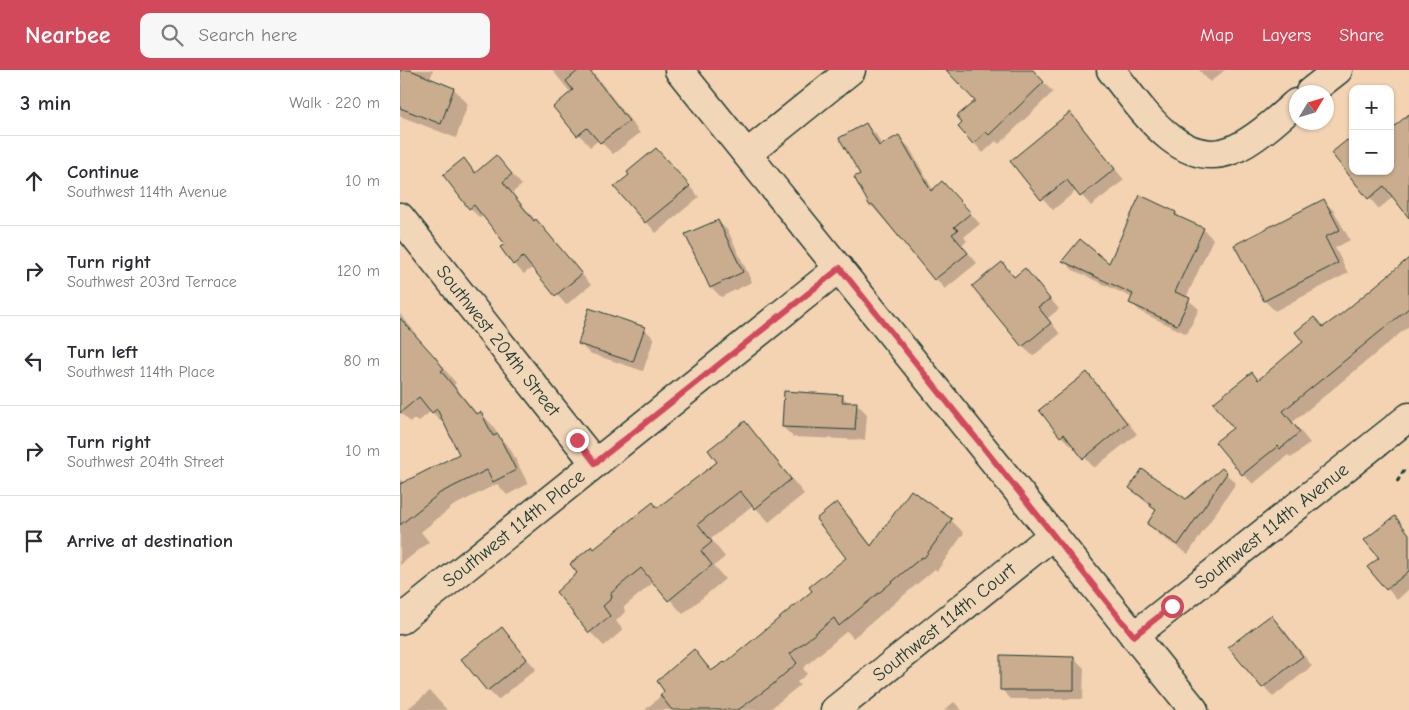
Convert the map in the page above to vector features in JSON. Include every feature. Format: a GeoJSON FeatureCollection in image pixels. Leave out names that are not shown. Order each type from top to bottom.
{"type":"FeatureCollection","features":[{"type":"Feature","properties":{"kind":"street"},"geometry":{"type":"LineString","coordinates":[[679,70],[1194,710]]}},
{"type":"Feature","properties":{"kind":"street"},"geometry":{"type":"LineString","coordinates":[[747,154],[851,70]]}},
{"type":"Feature","properties":{"kind":"street"},"geometry":{"type":"LineString","coordinates":[[1111,70],[1157,125],[1171,138],[1195,152],[1207,155],[1232,150],[1289,109]]}},
{"type":"Feature","properties":{"kind":"street"},"geometry":{"type":"LineString","coordinates":[[1319,85],[1338,70]]}},
{"type":"Feature","properties":{"kind":"street","name":"Southwest 204th Street"},"geometry":{"type":"LineString","coordinates":[[400,217],[595,463]]}},
{"type":"Feature","properties":{"kind":"street","name":"Southwest 114th Place"},"geometry":{"type":"LineString","coordinates":[[400,620],[840,268]]}},
{"type":"Feature","properties":{"kind":"street","name":"Southwest 114th Avenue"},"geometry":{"type":"LineString","coordinates":[[1134,636],[1405,429]]}},
{"type":"Feature","properties":{"kind":"street","name":"Southwest 114th Court"},"geometry":{"type":"LineString","coordinates":[[835,710],[1053,535]]}},
{"type":"Feature","properties":{"kind":"path"},"geometry":{"type":"LineString","coordinates":[[1397,482],[1404,470]]}},
{"type":"Feature","properties":{"kind":"building"},"geometry":{"type":"Polygon","coordinates":[[[400,70],[410,70],[454,88],[441,124],[400,108],[400,70]]]}},
{"type":"Feature","properties":{"kind":"building"},"geometry":{"type":"Polygon","coordinates":[[[579,70],[589,70],[629,121],[600,143],[587,128],[577,136],[553,107],[573,90],[566,81],[579,70]]]}},
{"type":"Feature","properties":{"kind":"building"},"geometry":{"type":"Polygon","coordinates":[[[946,70],[1033,70],[1044,82],[989,135],[986,132],[973,144],[958,127],[962,123],[957,116],[975,101],[946,70]]]}},
{"type":"Feature","properties":{"kind":"building"},"geometry":{"type":"Polygon","coordinates":[[[1070,112],[1115,169],[1080,197],[1067,180],[1041,200],[1010,161],[1070,112]]]}},
{"type":"Feature","properties":{"kind":"building"},"geometry":{"type":"Polygon","coordinates":[[[1409,114],[1409,218],[1384,186],[1368,199],[1331,153],[1347,140],[1349,142],[1349,175],[1394,175],[1394,127],[1409,114]]]}},
{"type":"Feature","properties":{"kind":"building"},"geometry":{"type":"Polygon","coordinates":[[[866,123],[879,146],[899,135],[931,191],[942,181],[971,213],[954,227],[958,230],[952,234],[968,253],[934,280],[873,205],[870,206],[854,177],[860,174],[839,138],[866,123]]]}},
{"type":"Feature","properties":{"kind":"building"},"geometry":{"type":"Polygon","coordinates":[[[656,148],[690,186],[645,223],[614,187],[629,175],[627,172],[656,148]]]}},
{"type":"Feature","properties":{"kind":"building"},"geometry":{"type":"Polygon","coordinates":[[[496,155],[512,174],[503,182],[534,221],[536,219],[582,274],[555,296],[523,257],[513,265],[500,247],[505,244],[474,205],[469,209],[443,175],[464,158],[475,173],[496,155]]]}},
{"type":"Feature","properties":{"kind":"building"},"geometry":{"type":"Polygon","coordinates":[[[1140,195],[1176,212],[1175,215],[1204,228],[1175,292],[1190,298],[1177,325],[1129,303],[1133,294],[1062,261],[1080,239],[1109,263],[1140,195]]]}},
{"type":"Feature","properties":{"kind":"building"},"geometry":{"type":"Polygon","coordinates":[[[1324,199],[1340,230],[1325,237],[1338,263],[1264,301],[1234,245],[1324,199]]]}},
{"type":"Feature","properties":{"kind":"building"},"geometry":{"type":"Polygon","coordinates":[[[718,220],[743,272],[710,288],[685,234],[718,220]]]}},
{"type":"Feature","properties":{"kind":"building"},"geometry":{"type":"Polygon","coordinates":[[[1409,258],[1409,308],[1283,411],[1300,432],[1280,449],[1278,446],[1242,475],[1215,442],[1233,428],[1213,403],[1252,372],[1258,380],[1303,342],[1295,332],[1314,317],[1323,327],[1409,258]]]}},
{"type":"Feature","properties":{"kind":"building"},"geometry":{"type":"Polygon","coordinates":[[[1002,262],[1014,277],[1025,268],[1050,299],[1038,307],[1051,323],[1022,347],[972,286],[1002,262]]]}},
{"type":"Feature","properties":{"kind":"building"},"geometry":{"type":"Polygon","coordinates":[[[589,308],[645,327],[633,362],[578,344],[589,308]]]}},
{"type":"Feature","properties":{"kind":"building"},"geometry":{"type":"Polygon","coordinates":[[[400,318],[435,357],[444,369],[441,371],[476,414],[481,412],[493,436],[498,434],[516,470],[493,482],[487,470],[440,493],[400,525],[400,484],[459,454],[437,409],[432,413],[419,397],[400,413],[400,318]]]}},
{"type":"Feature","properties":{"kind":"building"},"geometry":{"type":"Polygon","coordinates":[[[1087,372],[1127,423],[1083,459],[1064,434],[1060,437],[1039,410],[1087,372]]]}},
{"type":"Feature","properties":{"kind":"building"},"geometry":{"type":"Polygon","coordinates":[[[784,391],[843,395],[842,402],[857,402],[855,430],[782,427],[784,391]]]}},
{"type":"Feature","properties":{"kind":"building"},"geometry":{"type":"Polygon","coordinates":[[[745,421],[791,479],[755,509],[740,491],[698,524],[712,542],[701,551],[712,565],[668,601],[641,568],[611,593],[612,598],[603,606],[610,616],[589,633],[556,592],[577,573],[570,564],[592,546],[594,549],[653,502],[657,508],[717,462],[708,450],[745,421]]]}},
{"type":"Feature","properties":{"kind":"building"},"geometry":{"type":"Polygon","coordinates":[[[1222,468],[1227,473],[1178,545],[1147,524],[1156,510],[1129,488],[1142,469],[1186,499],[1222,468]]]}},
{"type":"Feature","properties":{"kind":"building"},"geometry":{"type":"Polygon","coordinates":[[[911,490],[952,519],[924,558],[922,557],[839,626],[834,618],[790,654],[797,663],[771,686],[738,710],[672,710],[660,695],[664,691],[657,681],[694,649],[711,671],[725,663],[812,591],[809,587],[846,558],[816,519],[837,502],[871,546],[911,490]]]}},
{"type":"Feature","properties":{"kind":"building"},"geometry":{"type":"Polygon","coordinates":[[[1395,516],[1409,534],[1409,571],[1386,590],[1367,567],[1379,558],[1364,540],[1395,516]]]}},
{"type":"Feature","properties":{"kind":"building"},"geometry":{"type":"Polygon","coordinates":[[[1271,615],[1303,656],[1262,688],[1228,647],[1271,615]]]}},
{"type":"Feature","properties":{"kind":"building"},"geometry":{"type":"Polygon","coordinates":[[[502,627],[527,659],[487,691],[461,659],[502,627]]]}},
{"type":"Feature","properties":{"kind":"building"},"geometry":{"type":"Polygon","coordinates":[[[1000,655],[1074,657],[1074,690],[1000,690],[1000,655]]]}},
{"type":"Feature","properties":{"kind":"route"},"geometry":{"type":"LineString","coordinates":[[577,440],[595,463],[840,268],[1134,636],[1172,606]]}}]}
